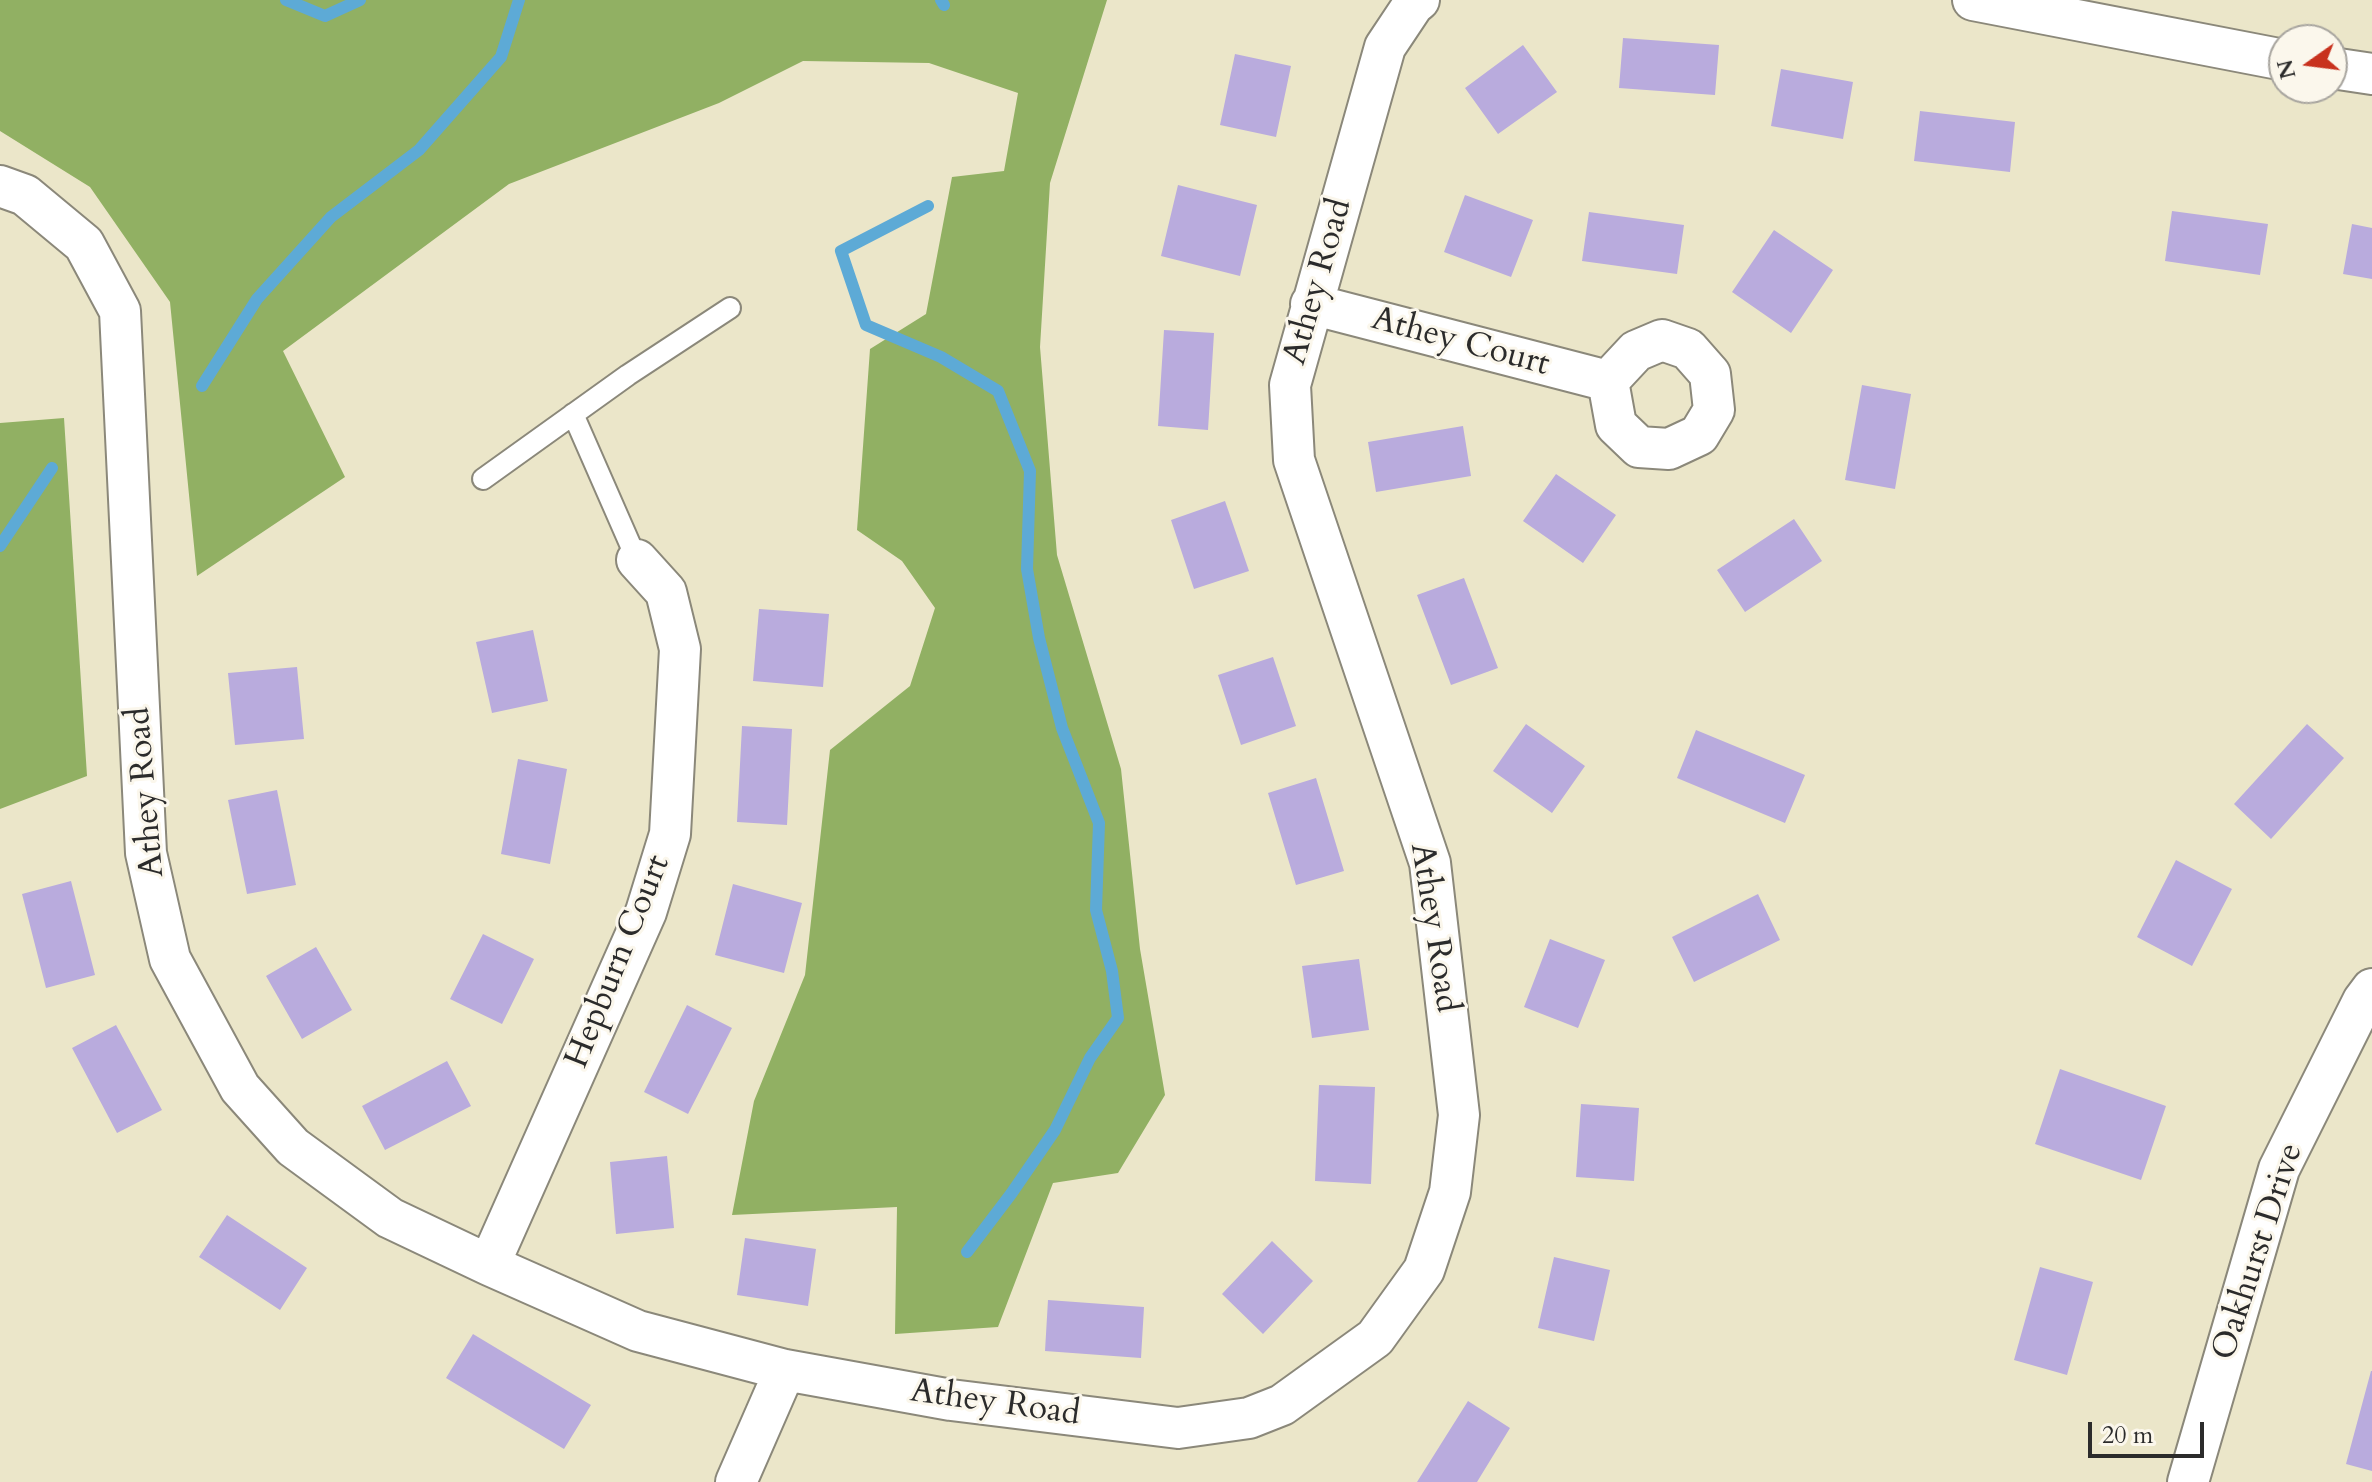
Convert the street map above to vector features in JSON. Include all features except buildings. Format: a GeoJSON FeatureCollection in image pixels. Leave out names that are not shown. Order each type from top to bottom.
{"type":"FeatureCollection","features":[{"type":"Feature","properties":{"kind":"street","name":"Athey Road"},"geometry":{"type":"LineString","coordinates":[[0,186],[25,195],[84,244],[120,311],[146,853],[170,959],[240,1088],[293,1147],[390,1218],[638,1331],[785,1370],[951,1400],[1178,1428],[1249,1418],[1282,1405],[1375,1338],[1424,1270],[1450,1192],[1459,1115],[1430,863],[1294,460],[1290,385],[1385,47],[1419,0]]}},
{"type":"Feature","properties":{"kind":"street"},"geometry":{"type":"LineString","coordinates":[[1973,0],[2268,57]]}},
{"type":"Feature","properties":{"kind":"street"},"geometry":{"type":"LineString","coordinates":[[2348,70],[2372,74]]}},
{"type":"Feature","properties":{"kind":"street","name":"Athey Court"},"geometry":{"type":"LineString","coordinates":[[1311,304],[1608,381]]}},
{"type":"Feature","properties":{"kind":"street","name":"Hepburn Court"},"geometry":{"type":"LineString","coordinates":[[489,1265],[646,912],[670,834],[680,649],[666,592],[637,560]]}},
{"type":"Feature","properties":{"kind":"street","name":"Oakhurst Drive"},"geometry":{"type":"LineString","coordinates":[[2188,1482],[2279,1169],[2363,1001],[2372,989]]}},
{"type":"Feature","properties":{"kind":"street"},"geometry":{"type":"LineString","coordinates":[[736,1482],[785,1370]]}},
{"type":"Feature","properties":{"kind":"lane"},"geometry":{"type":"LineString","coordinates":[[483,479],[628,375],[730,308]]}},
{"type":"Feature","properties":{"kind":"lane"},"geometry":{"type":"LineString","coordinates":[[573,414],[637,560]]}},
{"type":"Feature","properties":{"kind":"green space"},"geometry":{"type":"Polygon","coordinates":[[[0,0],[1107,0],[1050,183],[1040,347],[1057,555],[1121,769],[1140,949],[1165,1095],[1118,1173],[1053,1183],[998,1327],[895,1334],[897,1207],[732,1215],[754,1101],[805,975],[830,750],[910,686],[935,608],[902,561],[857,530],[870,349],[926,314],[952,177],[1004,171],[1018,93],[929,63],[803,61],[719,103],[509,184],[283,351],[345,477],[197,576],[170,302],[90,187],[0,131],[0,0]]]}},
{"type":"Feature","properties":{"kind":"green space"},"geometry":{"type":"Polygon","coordinates":[[[64,418],[87,776],[0,809],[0,423],[64,418]]]}},
{"type":"Feature","properties":{"kind":"waterway"},"geometry":{"type":"LineString","coordinates":[[286,0],[325,16],[360,0]]}},
{"type":"Feature","properties":{"kind":"waterway"},"geometry":{"type":"LineString","coordinates":[[202,386],[257,299],[331,217],[419,150],[501,57],[519,0]]}},
{"type":"Feature","properties":{"kind":"waterway"},"geometry":{"type":"LineString","coordinates":[[941,0],[944,5]]}},
{"type":"Feature","properties":{"kind":"waterway"},"geometry":{"type":"LineString","coordinates":[[928,206],[841,251],[866,325],[941,357],[998,391],[1030,471],[1027,569],[1039,638],[1062,728],[1099,823],[1096,910],[1112,971],[1118,1018],[1090,1058],[1055,1130],[967,1252]]}},
{"type":"Feature","properties":{"kind":"waterway"},"geometry":{"type":"LineString","coordinates":[[0,546],[52,468]]}}]}
